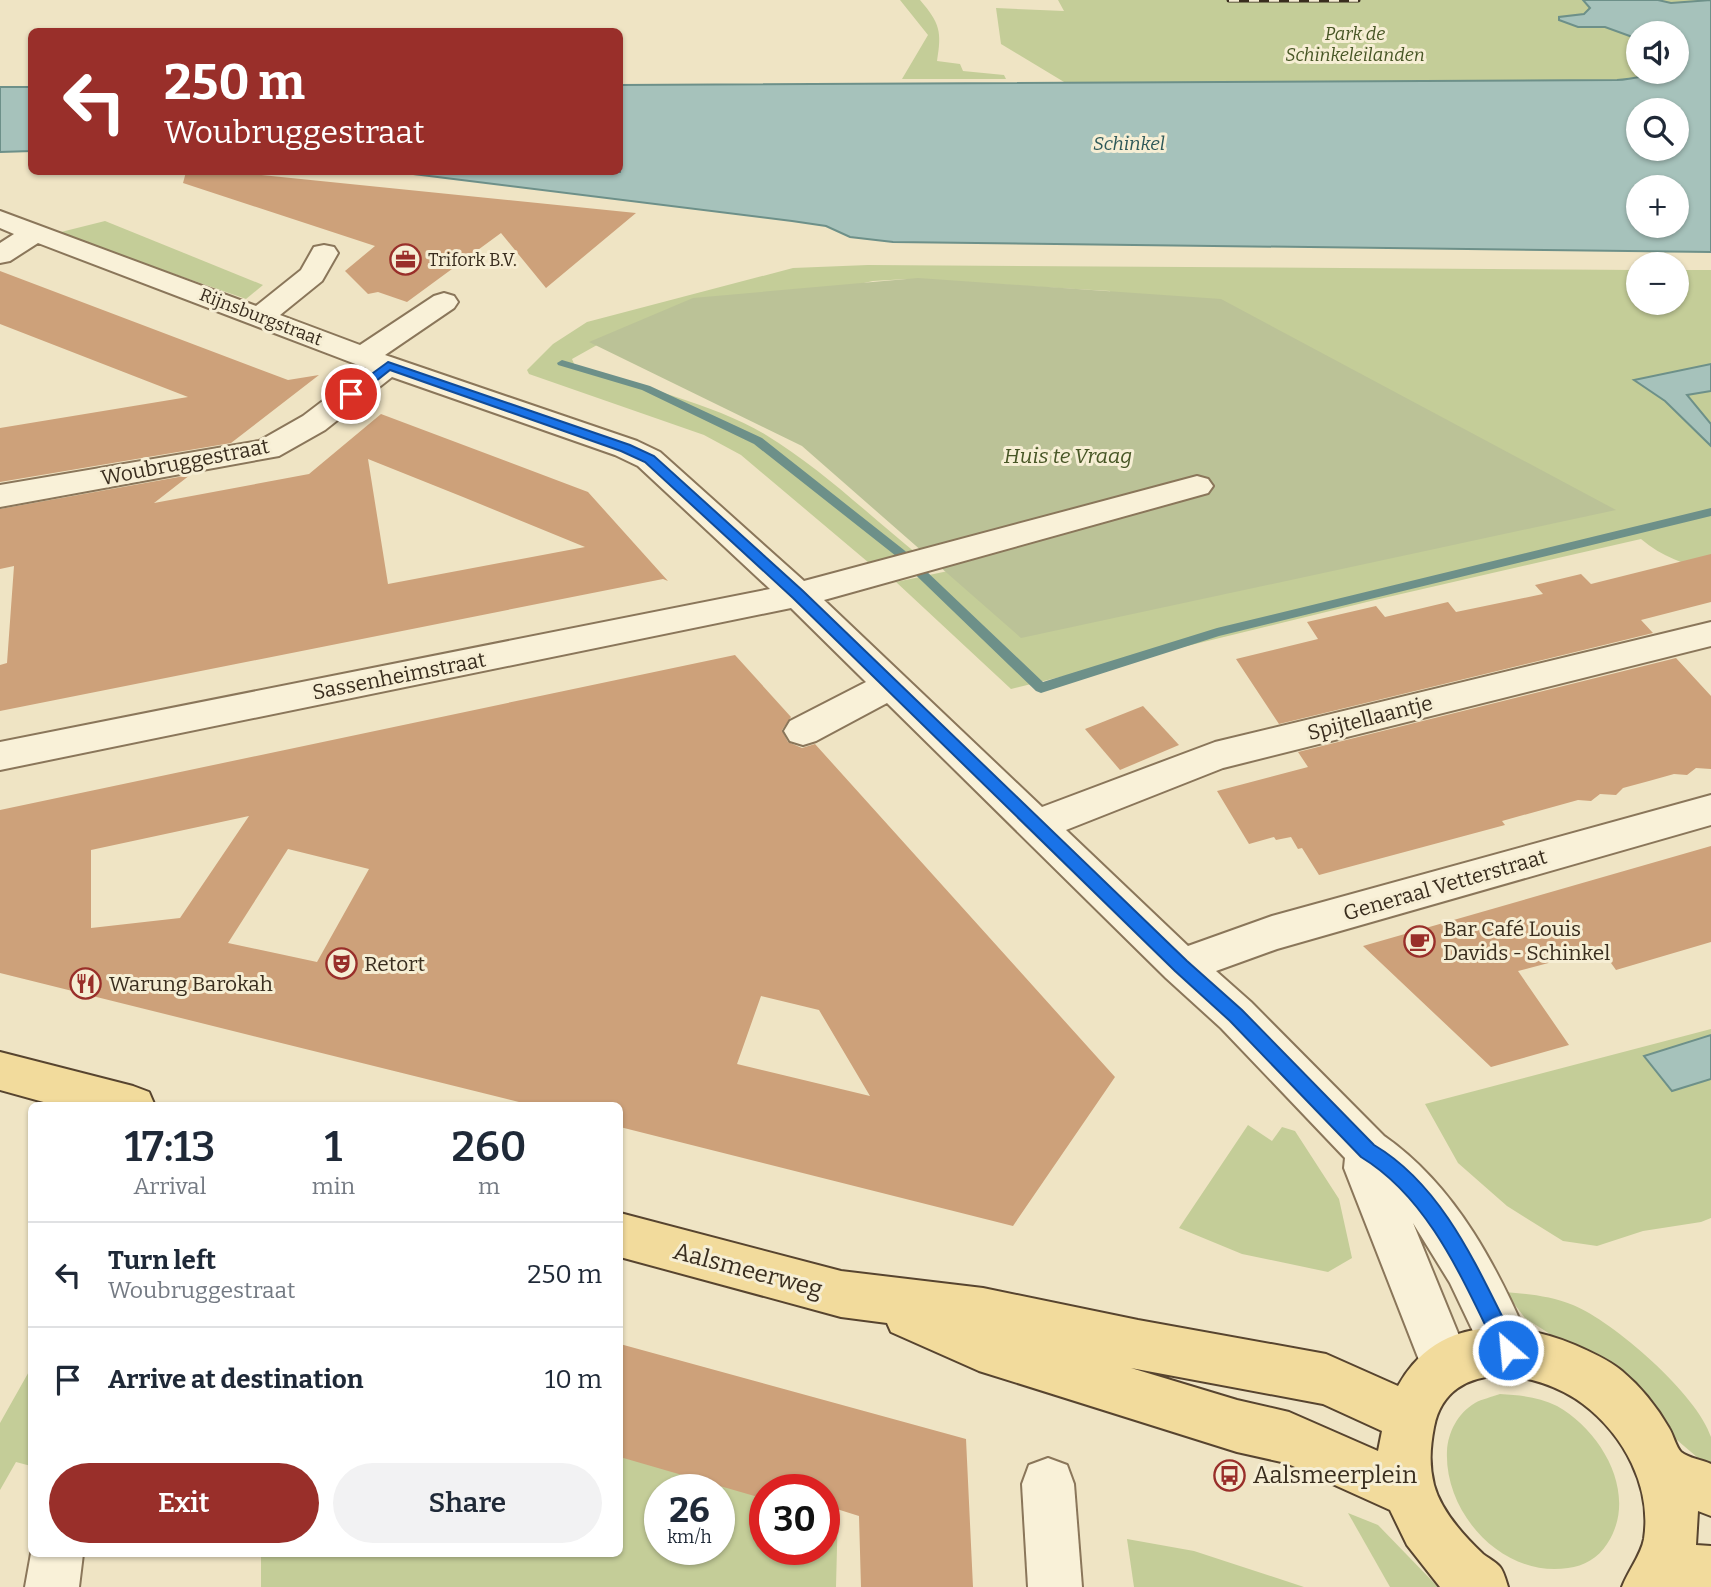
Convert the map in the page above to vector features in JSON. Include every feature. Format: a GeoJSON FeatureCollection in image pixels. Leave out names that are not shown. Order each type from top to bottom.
{"type":"FeatureCollection","features":[{"type":"Feature","properties":{"kind":"main road"},"geometry":{"type":"LineString","coordinates":[[0,1071],[118,1102]]}},
{"type":"Feature","properties":{"kind":"main road","name":"Aalsmeerweg"},"geometry":{"type":"LineString","coordinates":[[623,1237],[841,1294],[878,1301]]}},
{"type":"Feature","properties":{"kind":"main road"},"geometry":{"type":"LineString","coordinates":[[878,1301],[983,1312],[1218,1361],[1326,1379],[1408,1417]]}},
{"type":"Feature","properties":{"kind":"main road"},"geometry":{"type":"LineString","coordinates":[[878,1301],[979,1346],[1237,1426],[1289,1438],[1410,1492]]}},
{"type":"Feature","properties":{"kind":"main road"},"geometry":{"type":"LineString","coordinates":[[1480,1587],[1460,1571],[1429,1534],[1410,1492],[1404,1453],[1408,1417],[1417,1396],[1430,1378],[1446,1365],[1475,1353],[1508,1350],[1555,1360],[1601,1386],[1638,1424],[1664,1471],[1673,1506],[1674,1577]]}},
{"type":"Feature","properties":{"kind":"main road"},"geometry":{"type":"LineString","coordinates":[[1664,1471],[1711,1490]]}},
{"type":"Feature","properties":{"kind":"street","name":"Rijnsburgstraat"},"geometry":{"type":"LineString","coordinates":[[0,219],[376,361],[626,448],[649,459],[798,595],[1181,966],[1236,1015],[1368,1151],[1385,1161],[1420,1196],[1450,1238],[1508,1350]]}},
{"type":"Feature","properties":{"kind":"street"},"geometry":{"type":"LineString","coordinates":[[0,255],[34,233]]}},
{"type":"Feature","properties":{"kind":"street"},"geometry":{"type":"LineString","coordinates":[[261,316],[312,275],[324,253]]}},
{"type":"Feature","properties":{"kind":"street","name":"Woubruggestraat"},"geometry":{"type":"LineString","coordinates":[[0,496],[268,449],[314,423],[376,361],[444,302]]}},
{"type":"Feature","properties":{"kind":"street"},"geometry":{"type":"LineString","coordinates":[[798,595],[881,574],[950,551],[1001,541],[1197,486]]}},
{"type":"Feature","properties":{"kind":"street","name":"Sassenheimstraat"},"geometry":{"type":"LineString","coordinates":[[0,756],[798,595]]}},
{"type":"Feature","properties":{"kind":"street","name":"Spijtellaantje"},"geometry":{"type":"LineString","coordinates":[[1036,825],[1215,756],[1711,634]]}},
{"type":"Feature","properties":{"kind":"street"},"geometry":{"type":"LineString","coordinates":[[803,731],[891,685]]}},
{"type":"Feature","properties":{"kind":"street","name":"Generaal Vetterstraat"},"geometry":{"type":"LineString","coordinates":[[1181,966],[1272,933],[1711,810]]}},
{"type":"Feature","properties":{"kind":"street"},"geometry":{"type":"LineString","coordinates":[[1368,1151],[1367,1168],[1446,1365]]}},
{"type":"Feature","properties":{"kind":"street"},"geometry":{"type":"LineString","coordinates":[[1048,1484],[1055,1587]]}},
{"type":"Feature","properties":{"kind":"street"},"geometry":{"type":"LineString","coordinates":[[52,1587],[56,1557]]}},
{"type":"Feature","properties":{"kind":"green space"},"geometry":{"type":"Polygon","coordinates":[[[900,0],[920,0],[932,15],[939,35],[937,61],[960,64],[963,71],[1004,75],[1006,79],[902,79],[928,35],[900,0]]]}},
{"type":"Feature","properties":{"kind":"green space","name":"Park de Schinkeleilanden"},"geometry":{"type":"Polygon","coordinates":[[[1058,0],[1711,0],[1711,83],[1689,83],[1689,21],[1626,21],[1626,84],[1074,88],[1001,44],[996,8],[1064,11],[1058,0]]]}},
{"type":"Feature","properties":{"kind":"green space"},"geometry":{"type":"Polygon","coordinates":[[[105,221],[263,285],[246,299],[57,233],[105,221]]]}},
{"type":"Feature","properties":{"kind":"green space"},"geometry":{"type":"Polygon","coordinates":[[[868,265],[1626,270],[1626,315],[1689,315],[1689,270],[1711,270],[1711,572],[1666,555],[1641,539],[1375,600],[1011,689],[896,582],[1143,530],[1110,291],[907,279],[873,281],[606,340],[572,359],[575,366],[723,414],[787,448],[922,558],[875,568],[741,455],[704,435],[529,374],[527,370],[553,344],[587,322],[793,268],[868,265]]]}},
{"type":"Feature","properties":{"kind":"green space","name":"Huis te Vraag"},"geometry":{"type":"Polygon","coordinates":[[[918,278],[1221,299],[1616,510],[1021,638],[802,446],[589,342],[693,298],[918,278]]]}},
{"type":"Feature","properties":{"kind":"green space"},"geometry":{"type":"Polygon","coordinates":[[[1711,1029],[1711,1218],[1701,1222],[1643,1231],[1597,1246],[1563,1241],[1507,1206],[1458,1163],[1425,1104],[1711,1029]]]}},
{"type":"Feature","properties":{"kind":"green space"},"geometry":{"type":"Polygon","coordinates":[[[1248,1125],[1272,1141],[1282,1127],[1295,1131],[1339,1199],[1352,1258],[1328,1272],[1242,1254],[1179,1228],[1248,1125]]]}},
{"type":"Feature","properties":{"kind":"green space"},"geometry":{"type":"Polygon","coordinates":[[[1505,1292],[1548,1297],[1573,1305],[1610,1326],[1652,1361],[1690,1401],[1703,1420],[1711,1437],[1711,1469],[1664,1429],[1614,1375],[1525,1318],[1505,1292]]]}},
{"type":"Feature","properties":{"kind":"green space"},"geometry":{"type":"Polygon","coordinates":[[[28,1373],[28,1465],[16,1462],[0,1490],[0,1423],[28,1373]]]}},
{"type":"Feature","properties":{"kind":"green space"},"geometry":{"type":"Polygon","coordinates":[[[1500,1394],[1543,1400],[1574,1417],[1601,1448],[1611,1467],[1619,1506],[1616,1525],[1603,1549],[1585,1563],[1568,1568],[1544,1568],[1521,1563],[1500,1552],[1482,1537],[1467,1518],[1456,1497],[1449,1475],[1449,1437],[1459,1418],[1469,1407],[1500,1394]]]}},
{"type":"Feature","properties":{"kind":"green space"},"geometry":{"type":"Polygon","coordinates":[[[623,1453],[704,1474],[644,1474],[644,1565],[735,1565],[735,1482],[749,1486],[749,1565],[837,1565],[836,1587],[261,1587],[261,1557],[623,1557],[623,1453]]]}},
{"type":"Feature","properties":{"kind":"green space"},"geometry":{"type":"Polygon","coordinates":[[[1348,1513],[1378,1525],[1438,1587],[1390,1587],[1348,1513]]]}},
{"type":"Feature","properties":{"kind":"green space"},"geometry":{"type":"Polygon","coordinates":[[[1127,1539],[1194,1551],[1304,1587],[1134,1587],[1127,1539]]]}},
{"type":"Feature","properties":{"kind":"water","name":"Schinkel"},"geometry":{"type":"Polygon","coordinates":[[[1583,0],[1658,0],[1671,3],[1711,0],[1711,252],[893,242],[850,237],[826,226],[792,221],[421,175],[623,175],[623,85],[1626,79],[1626,84],[1689,84],[1689,21],[1626,21],[1626,35],[1605,27],[1578,27],[1559,20],[1559,17],[1584,14],[1590,8],[1583,0]]]}},
{"type":"Feature","properties":{"kind":"water"},"geometry":{"type":"Polygon","coordinates":[[[0,87],[28,87],[28,151],[0,152],[0,87]]]}},
{"type":"Feature","properties":{"kind":"water"},"geometry":{"type":"Polygon","coordinates":[[[1711,364],[1711,391],[1687,395],[1711,424],[1711,446],[1665,401],[1634,380],[1711,364]]]}},
{"type":"Feature","properties":{"kind":"water"},"geometry":{"type":"Polygon","coordinates":[[[1711,1035],[1711,1079],[1672,1091],[1644,1056],[1711,1035]]]}},
{"type":"Feature","properties":{"kind":"building"},"geometry":{"type":"Polygon","coordinates":[[[185,175],[261,175],[636,213],[546,288],[501,233],[407,302],[378,292],[368,294],[345,271],[375,246],[183,183],[185,175]]]}},
{"type":"Feature","properties":{"kind":"building"},"geometry":{"type":"Polygon","coordinates":[[[0,271],[288,380],[319,375],[231,443],[0,482],[0,428],[188,397],[0,324],[0,271]]]}},
{"type":"Feature","properties":{"kind":"building"},"geometry":{"type":"Polygon","coordinates":[[[381,414],[588,492],[668,581],[663,579],[0,711],[0,665],[7,663],[14,566],[0,569],[0,509],[190,475],[154,503],[309,474],[381,414]],[[368,459],[388,584],[585,547],[368,459]]]}},
{"type":"Feature","properties":{"kind":"building"},"geometry":{"type":"Polygon","coordinates":[[[1711,554],[1711,602],[1641,620],[1653,633],[1279,724],[1236,659],[1318,639],[1307,622],[1376,606],[1385,617],[1448,602],[1456,612],[1543,594],[1535,585],[1581,574],[1591,584],[1711,554]]]}},
{"type":"Feature","properties":{"kind":"building"},"geometry":{"type":"Polygon","coordinates":[[[735,655],[791,717],[782,730],[788,742],[802,748],[815,744],[1115,1077],[1013,1226],[623,1128],[623,1102],[519,1102],[0,973],[0,810],[735,655]],[[249,816],[91,850],[91,928],[180,918],[249,816]],[[288,849],[228,943],[317,962],[369,869],[288,849]],[[761,996],[737,1064],[870,1096],[819,1010],[761,996]]]}},
{"type":"Feature","properties":{"kind":"building"},"geometry":{"type":"Polygon","coordinates":[[[1676,658],[1711,696],[1711,769],[1696,768],[1687,775],[1674,774],[1623,788],[1616,795],[1600,794],[1591,801],[1578,800],[1502,821],[1505,825],[1319,875],[1302,848],[1298,849],[1291,837],[1276,840],[1274,837],[1249,844],[1217,791],[1308,767],[1298,752],[1676,658]]]}},
{"type":"Feature","properties":{"kind":"building"},"geometry":{"type":"Polygon","coordinates":[[[1143,706],[1179,745],[1120,770],[1085,729],[1143,706]]]}},
{"type":"Feature","properties":{"kind":"building"},"geometry":{"type":"Polygon","coordinates":[[[1711,846],[1711,942],[1616,970],[1601,949],[1518,971],[1569,1045],[1491,1067],[1363,946],[1711,846]]]}},
{"type":"Feature","properties":{"kind":"building"},"geometry":{"type":"Polygon","coordinates":[[[623,1345],[966,1439],[973,1587],[861,1587],[859,1516],[840,1510],[840,1474],[749,1474],[749,1494],[735,1490],[735,1474],[679,1474],[623,1458],[623,1345]]]}},
{"type":"Feature","properties":{"kind":"waterway"},"geometry":{"type":"LineString","coordinates":[[562,363],[646,388],[758,441],[900,553],[1041,688],[1217,632],[1711,512]]}},
{"type":"Feature","properties":{"kind":"railway"},"geometry":{"type":"LineString","coordinates":[[1229,0],[1358,0]]}},
{"type":"Feature","properties":{"kind":"place","name":"Trifork B.V."},"geometry":{"type":"Point","coordinates":[405,260]}},
{"type":"Feature","properties":{"kind":"place","name":"Bar Café Louis Davids - Schinkel"},"geometry":{"type":"Point","coordinates":[1420,941]}},
{"type":"Feature","properties":{"kind":"place","name":"Retort"},"geometry":{"type":"Point","coordinates":[341,964]}},
{"type":"Feature","properties":{"kind":"place","name":"Warung Barokah"},"geometry":{"type":"Point","coordinates":[86,984]}},
{"type":"Feature","properties":{"kind":"place","name":"Aalsmeerplein"},"geometry":{"type":"Point","coordinates":[1230,1475]}},
{"type":"Feature","properties":{"kind":"route"},"geometry":{"type":"LineString","coordinates":[[351,394],[388,366],[626,448],[649,459],[798,595],[1181,966],[1236,1015],[1368,1151],[1385,1161],[1420,1196],[1457,1249],[1508,1350]]}}]}
